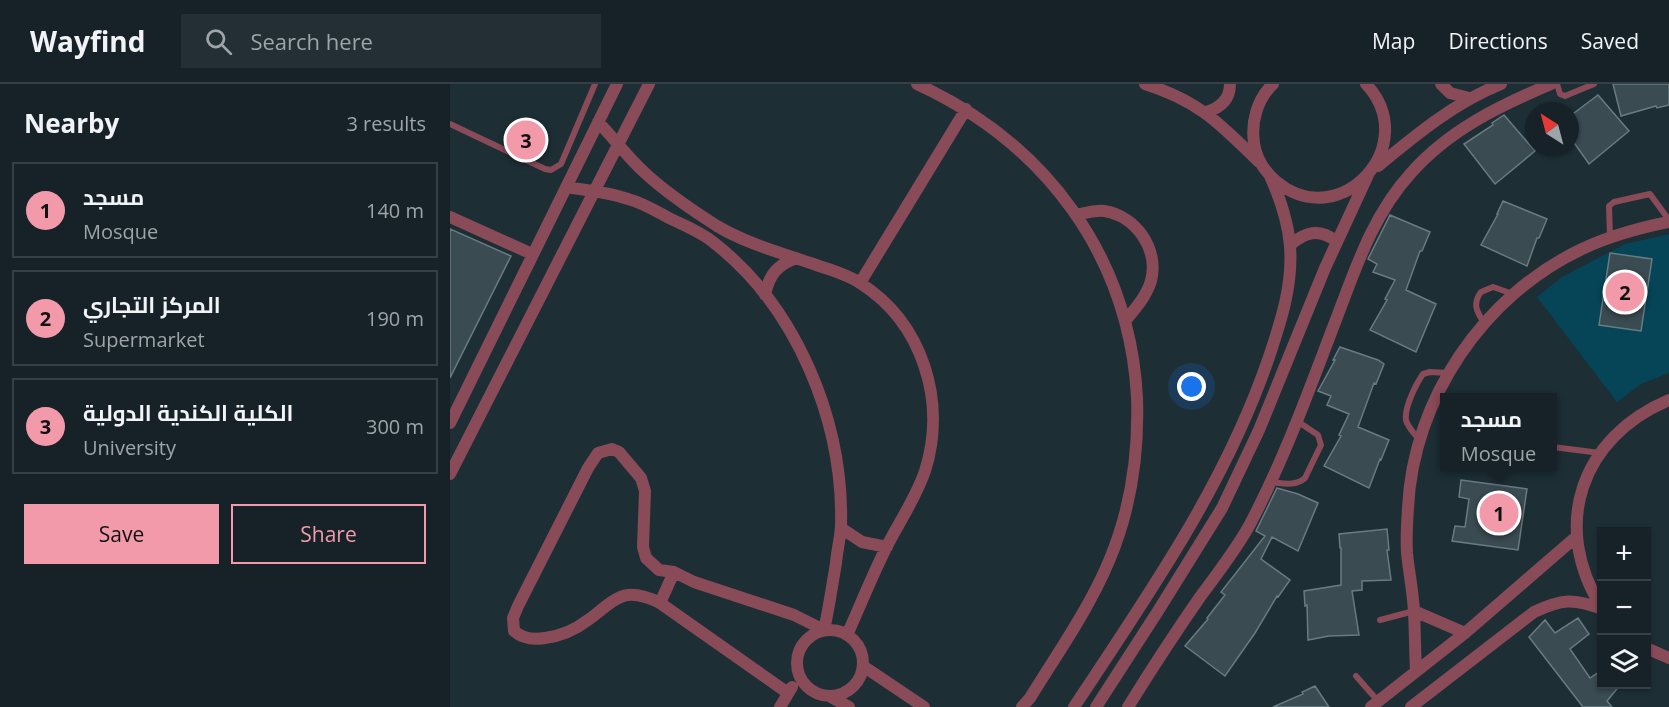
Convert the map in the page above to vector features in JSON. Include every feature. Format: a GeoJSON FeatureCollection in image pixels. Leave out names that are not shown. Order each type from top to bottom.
{"type":"FeatureCollection","features":[{"type":"Feature","properties":{"kind":"street"},"geometry":{"type":"LineString","coordinates":[[451,418],[616,84]]}},
{"type":"Feature","properties":{"kind":"street"},"geometry":{"type":"LineString","coordinates":[[450,474],[649,84]]}},
{"type":"Feature","properties":{"kind":"street"},"geometry":{"type":"LineString","coordinates":[[917,84],[966,109],[998,131],[1028,158],[1076,214],[1095,243],[1108,271],[1125,321],[1135,370],[1137,453],[1131,494],[1110,561],[1098,586],[1030,698],[1022,707]]}},
{"type":"Feature","properties":{"kind":"street"},"geometry":{"type":"LineString","coordinates":[[1074,707],[1177,550],[1225,463],[1246,417],[1280,324],[1288,280],[1290,245],[1281,200],[1270,176],[1261,164],[1206,112],[1185,100],[1145,84]]}},
{"type":"Feature","properties":{"kind":"street"},"geometry":{"type":"LineString","coordinates":[[1206,112],[1222,105],[1228,97],[1230,84]]}},
{"type":"Feature","properties":{"kind":"street"},"geometry":{"type":"LineString","coordinates":[[1261,164],[1255,149],[1254,116],[1260,101],[1273,84]]}},
{"type":"Feature","properties":{"kind":"street"},"geometry":{"type":"LineString","coordinates":[[1096,707],[1222,508],[1260,430],[1336,241],[1380,157],[1385,142],[1383,112],[1366,84]]}},
{"type":"Feature","properties":{"kind":"street"},"geometry":{"type":"LineString","coordinates":[[1442,84],[1450,93],[1469,98]]}},
{"type":"Feature","properties":{"kind":"street"},"geometry":{"type":"LineString","coordinates":[[1270,176],[1284,188],[1301,195],[1319,198],[1338,195],[1354,187],[1426,127],[1469,98],[1501,84]]}},
{"type":"Feature","properties":{"kind":"street"},"geometry":{"type":"LineString","coordinates":[[1128,707],[1160,654],[1238,544],[1248,526],[1297,421],[1370,232],[1389,201],[1411,173],[1437,148],[1466,126],[1497,108],[1551,84]]}},
{"type":"Feature","properties":{"kind":"street"},"geometry":{"type":"LineString","coordinates":[[860,283],[966,109]]}},
{"type":"Feature","properties":{"kind":"street"},"geometry":{"type":"LineString","coordinates":[[598,122],[657,184],[719,227],[860,283],[888,306],[910,333],[926,365],[933,400],[933,436],[925,470],[847,635]]}},
{"type":"Feature","properties":{"kind":"street"},"geometry":{"type":"LineString","coordinates":[[566,187],[612,194],[645,205],[712,240],[765,295],[803,356],[824,411],[836,457],[840,493],[841,528],[824,630]]}},
{"type":"Feature","properties":{"kind":"street"},"geometry":{"type":"LineString","coordinates":[[1076,214],[1102,211],[1118,215],[1132,223],[1143,235],[1150,249],[1153,265],[1151,281],[1145,296],[1125,321]]}},
{"type":"Feature","properties":{"kind":"street"},"geometry":{"type":"LineString","coordinates":[[450,217],[532,254]]}},
{"type":"Feature","properties":{"kind":"street"},"geometry":{"type":"LineString","coordinates":[[1416,671],[1414,611],[1407,552],[1408,506],[1420,441],[1431,407],[1448,374],[1484,323],[1542,272],[1582,249],[1625,232],[1669,221]]}},
{"type":"Feature","properties":{"kind":"street"},"geometry":{"type":"LineString","coordinates":[[712,240],[719,227]]}},
{"type":"Feature","properties":{"kind":"street"},"geometry":{"type":"LineString","coordinates":[[1290,245],[1305,234],[1313,232],[1321,233],[1336,241]]}},
{"type":"Feature","properties":{"kind":"street"},"geometry":{"type":"LineString","coordinates":[[765,295],[774,271],[784,262],[796,258]]}},
{"type":"Feature","properties":{"kind":"street"},"geometry":{"type":"LineString","coordinates":[[1597,600],[1584,575],[1576,537],[1578,507],[1583,488],[1600,453],[1612,436],[1649,408],[1669,400]]}},
{"type":"Feature","properties":{"kind":"street"},"geometry":{"type":"LineString","coordinates":[[788,693],[660,603],[639,595],[628,595],[617,599],[572,631],[556,637],[539,639],[520,636],[514,631],[512,625],[518,606],[588,468],[598,453],[605,450],[619,452],[640,478],[645,491],[643,547],[646,558],[659,570],[674,572],[694,582],[794,615],[824,630],[840,632],[847,635],[859,647],[863,666],[856,684],[840,695],[831,697],[808,689],[799,676],[797,667],[801,648],[807,640],[824,630]]}},
{"type":"Feature","properties":{"kind":"street"},"geometry":{"type":"LineString","coordinates":[[841,528],[862,542],[887,547]]}},
{"type":"Feature","properties":{"kind":"street"},"geometry":{"type":"LineString","coordinates":[[1375,704],[1465,633],[1576,537]]}},
{"type":"Feature","properties":{"kind":"street"},"geometry":{"type":"LineString","coordinates":[[660,603],[674,572]]}},
{"type":"Feature","properties":{"kind":"street"},"geometry":{"type":"LineString","coordinates":[[1411,707],[1534,612],[1566,601],[1582,601],[1597,607]]}},
{"type":"Feature","properties":{"kind":"street"},"geometry":{"type":"LineString","coordinates":[[1414,611],[1465,633]]}},
{"type":"Feature","properties":{"kind":"street"},"geometry":{"type":"LineString","coordinates":[[1651,650],[1669,658]]}},
{"type":"Feature","properties":{"kind":"street"},"geometry":{"type":"LineString","coordinates":[[863,666],[924,707]]}},
{"type":"Feature","properties":{"kind":"street"},"geometry":{"type":"LineString","coordinates":[[780,707],[799,676]]}},
{"type":"Feature","properties":{"kind":"street"},"geometry":{"type":"LineString","coordinates":[[831,697],[849,707]]}},
{"type":"Feature","properties":{"kind":"lane"},"geometry":{"type":"LineString","coordinates":[[450,124],[544,169],[551,170],[561,164],[595,84]]}},
{"type":"Feature","properties":{"kind":"lane"},"geometry":{"type":"LineString","coordinates":[[1557,84],[1560,94],[1564,96],[1594,84]]}},
{"type":"Feature","properties":{"kind":"lane"},"geometry":{"type":"LineString","coordinates":[[1610,238],[1609,206],[1614,202],[1650,194],[1669,221]]}},
{"type":"Feature","properties":{"kind":"lane"},"geometry":{"type":"LineString","coordinates":[[1484,323],[1476,311],[1475,304],[1481,292],[1493,287],[1514,295]]}},
{"type":"Feature","properties":{"kind":"lane"},"geometry":{"type":"LineString","coordinates":[[1420,441],[1406,421],[1412,396],[1423,374],[1430,372],[1448,374]]}},
{"type":"Feature","properties":{"kind":"lane"},"geometry":{"type":"LineString","coordinates":[[1269,482],[1293,484],[1301,482],[1321,445],[1318,435],[1297,421]]}},
{"type":"Feature","properties":{"kind":"lane"},"geometry":{"type":"LineString","coordinates":[[1557,448],[1600,453]]}},
{"type":"Feature","properties":{"kind":"lane"},"geometry":{"type":"LineString","coordinates":[[1380,620],[1414,611]]}},
{"type":"Feature","properties":{"kind":"lane"},"geometry":{"type":"LineString","coordinates":[[1356,676],[1375,704]]}},
{"type":"Feature","properties":{"kind":"shaded area"},"geometry":{"type":"Polygon","coordinates":[[[1669,234],[1669,373],[1641,384],[1617,402],[1537,297],[1562,277],[1625,244],[1669,234]]]}},
{"type":"Feature","properties":{"kind":"building"},"geometry":{"type":"Polygon","coordinates":[[[1613,84],[1669,84],[1669,105],[1657,108],[1656,106],[1621,116],[1613,84]]]}},
{"type":"Feature","properties":{"kind":"building"},"geometry":{"type":"Polygon","coordinates":[[[1598,95],[1629,131],[1589,164],[1579,150],[1579,109],[1598,95]]]}},
{"type":"Feature","properties":{"kind":"building"},"geometry":{"type":"Polygon","coordinates":[[[1504,115],[1525,139],[1525,156],[1529,156],[1495,184],[1464,144],[1493,125],[1492,123],[1504,115]]]}},
{"type":"Feature","properties":{"kind":"building"},"geometry":{"type":"Polygon","coordinates":[[[1503,201],[1547,219],[1527,266],[1481,245],[1503,201]]]}},
{"type":"Feature","properties":{"kind":"building"},"geometry":{"type":"Polygon","coordinates":[[[1390,215],[1430,232],[1420,251],[1406,290],[1436,304],[1416,352],[1370,330],[1395,280],[1373,272],[1377,264],[1368,259],[1390,215]]]}},
{"type":"Feature","properties":{"kind":"building"},"geometry":{"type":"Polygon","coordinates":[[[450,229],[511,256],[450,378],[450,229]]]}},
{"type":"Feature","properties":{"kind":"building"},"geometry":{"type":"Polygon","coordinates":[[[1610,253],[1652,259],[1641,331],[1599,325],[1610,253]]]}},
{"type":"Feature","properties":{"kind":"building"},"geometry":{"type":"Polygon","coordinates":[[[1340,347],[1384,364],[1376,384],[1374,383],[1358,427],[1389,440],[1369,488],[1324,466],[1341,436],[1339,435],[1349,414],[1327,405],[1331,396],[1318,391],[1340,347]]]}},
{"type":"Feature","properties":{"kind":"building"},"geometry":{"type":"Polygon","coordinates":[[[1461,480],[1527,489],[1518,550],[1452,541],[1455,526],[1465,527],[1469,499],[1459,497],[1461,480]]]}},
{"type":"Feature","properties":{"kind":"building"},"geometry":{"type":"Polygon","coordinates":[[[1277,488],[1318,503],[1298,551],[1272,537],[1261,559],[1290,580],[1225,676],[1185,646],[1208,619],[1225,595],[1221,592],[1265,536],[1256,531],[1277,488]]]}},
{"type":"Feature","properties":{"kind":"building"},"geometry":{"type":"Polygon","coordinates":[[[1387,529],[1391,580],[1362,581],[1362,590],[1352,591],[1359,635],[1329,636],[1308,640],[1307,605],[1305,606],[1304,591],[1341,585],[1339,534],[1387,529]]]}},
{"type":"Feature","properties":{"kind":"building"},"geometry":{"type":"Polygon","coordinates":[[[1578,618],[1589,634],[1570,649],[1590,678],[1597,673],[1597,689],[1617,689],[1607,701],[1612,707],[1583,707],[1529,637],[1545,620],[1555,633],[1578,618]]]}},
{"type":"Feature","properties":{"kind":"building"},"geometry":{"type":"Polygon","coordinates":[[[1315,686],[1329,707],[1273,707],[1303,694],[1302,692],[1315,686]]]}},
{"type":"Feature","properties":{"kind":"place","name":"الكلية الكندية الدولية"},"geometry":{"type":"Point","coordinates":[526,140]}},
{"type":"Feature","properties":{"kind":"place","name":"المركز التجاري"},"geometry":{"type":"Point","coordinates":[1625,292]}},
{"type":"Feature","properties":{"kind":"place","name":"مسجد"},"geometry":{"type":"Point","coordinates":[1499,513]}}]}
